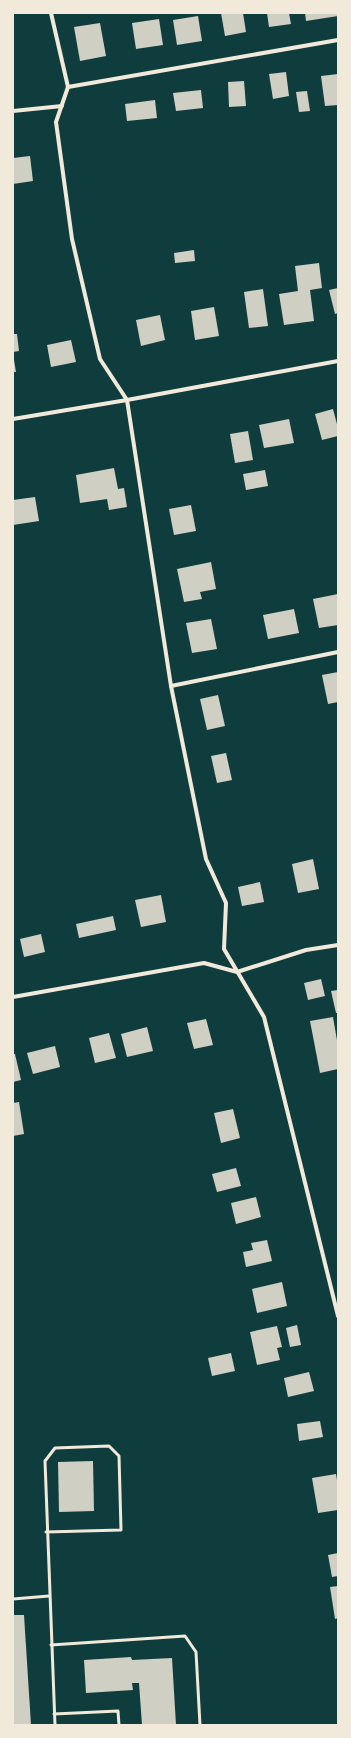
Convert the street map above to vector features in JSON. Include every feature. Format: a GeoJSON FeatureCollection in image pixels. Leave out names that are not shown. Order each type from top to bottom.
{"type":"FeatureCollection","features":[{"type":"Feature","properties":{"kind":"street"},"geometry":{"type":"LineString","coordinates":[[51,13],[68,87],[56,122],[72,239],[100,359],[127,400],[171,686],[206,859],[226,903],[224,949],[264,1018],[338,1316]]}},
{"type":"Feature","properties":{"kind":"street"},"geometry":{"type":"LineString","coordinates":[[68,87],[338,40]]}},
{"type":"Feature","properties":{"kind":"street"},"geometry":{"type":"LineString","coordinates":[[13,111],[62,106]]}},
{"type":"Feature","properties":{"kind":"street"},"geometry":{"type":"LineString","coordinates":[[13,419],[127,400],[338,361]]}},
{"type":"Feature","properties":{"kind":"street"},"geometry":{"type":"LineString","coordinates":[[171,686],[338,652]]}},
{"type":"Feature","properties":{"kind":"street"},"geometry":{"type":"LineString","coordinates":[[13,997],[204,963],[237,972],[306,950],[338,945]]}},
{"type":"Feature","properties":{"kind":"lane"},"geometry":{"type":"LineString","coordinates":[[46,1532],[121,1530],[119,1456],[109,1446],[55,1448],[44,1461],[46,1532],[55,1725]]}},
{"type":"Feature","properties":{"kind":"lane"},"geometry":{"type":"LineString","coordinates":[[13,1599],[49,1596]]}},
{"type":"Feature","properties":{"kind":"lane"},"geometry":{"type":"LineString","coordinates":[[51,1645],[185,1636],[196,1652],[200,1725]]}},
{"type":"Feature","properties":{"kind":"lane"},"geometry":{"type":"LineString","coordinates":[[54,1714],[118,1712],[119,1725]]}},
{"type":"Feature","properties":{"kind":"building"},"geometry":{"type":"Polygon","coordinates":[[[221,13],[243,13],[246,32],[225,36],[221,13]]]}},
{"type":"Feature","properties":{"kind":"building"},"geometry":{"type":"Polygon","coordinates":[[[267,13],[289,13],[291,24],[269,27],[267,13]]]}},
{"type":"Feature","properties":{"kind":"building"},"geometry":{"type":"Polygon","coordinates":[[[305,13],[338,13],[338,16],[306,21],[305,13]]]}},
{"type":"Feature","properties":{"kind":"building"},"geometry":{"type":"Polygon","coordinates":[[[198,16],[202,41],[177,45],[173,20],[198,16]]]}},
{"type":"Feature","properties":{"kind":"building"},"geometry":{"type":"Polygon","coordinates":[[[159,19],[163,45],[136,49],[132,23],[159,19]]]}},
{"type":"Feature","properties":{"kind":"building"},"geometry":{"type":"Polygon","coordinates":[[[100,23],[106,56],[80,61],[74,27],[100,23]]]}},
{"type":"Feature","properties":{"kind":"building"},"geometry":{"type":"Polygon","coordinates":[[[286,72],[289,96],[273,99],[269,74],[286,72]]]}},
{"type":"Feature","properties":{"kind":"building"},"geometry":{"type":"Polygon","coordinates":[[[338,74],[338,105],[325,106],[321,76],[338,74]]]}},
{"type":"Feature","properties":{"kind":"building"},"geometry":{"type":"Polygon","coordinates":[[[244,81],[246,106],[229,107],[228,82],[244,81]]]}},
{"type":"Feature","properties":{"kind":"building"},"geometry":{"type":"Polygon","coordinates":[[[201,90],[203,108],[176,111],[173,93],[201,90]]]}},
{"type":"Feature","properties":{"kind":"building"},"geometry":{"type":"Polygon","coordinates":[[[307,91],[310,111],[299,112],[296,92],[307,91]]]}},
{"type":"Feature","properties":{"kind":"building"},"geometry":{"type":"Polygon","coordinates":[[[155,100],[157,118],[127,121],[125,104],[155,100]]]}},
{"type":"Feature","properties":{"kind":"building"},"geometry":{"type":"Polygon","coordinates":[[[30,156],[33,181],[13,184],[13,158],[30,156]]]}},
{"type":"Feature","properties":{"kind":"building"},"geometry":{"type":"Polygon","coordinates":[[[194,250],[195,261],[175,263],[174,253],[194,250]]]}},
{"type":"Feature","properties":{"kind":"building"},"geometry":{"type":"Polygon","coordinates":[[[319,263],[322,288],[310,290],[314,321],[284,325],[279,294],[298,291],[295,266],[319,263]]]}},
{"type":"Feature","properties":{"kind":"building"},"geometry":{"type":"Polygon","coordinates":[[[338,288],[338,313],[335,314],[329,290],[338,288]]]}},
{"type":"Feature","properties":{"kind":"building"},"geometry":{"type":"Polygon","coordinates":[[[263,289],[268,326],[249,328],[244,292],[263,289]]]}},
{"type":"Feature","properties":{"kind":"building"},"geometry":{"type":"Polygon","coordinates":[[[214,307],[219,336],[195,340],[191,311],[214,307]]]}},
{"type":"Feature","properties":{"kind":"building"},"geometry":{"type":"Polygon","coordinates":[[[160,315],[165,340],[141,346],[136,320],[160,315]]]}},
{"type":"Feature","properties":{"kind":"building"},"geometry":{"type":"Polygon","coordinates":[[[13,334],[17,334],[19,351],[13,352],[13,334]]]}},
{"type":"Feature","properties":{"kind":"building"},"geometry":{"type":"Polygon","coordinates":[[[71,340],[76,362],[51,367],[47,345],[71,340]]]}},
{"type":"Feature","properties":{"kind":"building"},"geometry":{"type":"Polygon","coordinates":[[[13,354],[16,372],[13,372],[13,354]]]}},
{"type":"Feature","properties":{"kind":"building"},"geometry":{"type":"Polygon","coordinates":[[[333,409],[338,428],[338,436],[322,440],[315,414],[333,409]]]}},
{"type":"Feature","properties":{"kind":"building"},"geometry":{"type":"Polygon","coordinates":[[[289,419],[294,443],[264,448],[259,425],[289,419]]]}},
{"type":"Feature","properties":{"kind":"building"},"geometry":{"type":"Polygon","coordinates":[[[248,431],[253,460],[235,463],[230,434],[248,431]]]}},
{"type":"Feature","properties":{"kind":"building"},"geometry":{"type":"Polygon","coordinates":[[[114,468],[118,489],[124,488],[127,507],[109,510],[107,499],[80,503],[76,475],[114,468]]]}},
{"type":"Feature","properties":{"kind":"building"},"geometry":{"type":"Polygon","coordinates":[[[265,470],[268,486],[246,490],[243,474],[265,470]]]}},
{"type":"Feature","properties":{"kind":"building"},"geometry":{"type":"Polygon","coordinates":[[[35,497],[39,521],[13,525],[13,500],[35,497]]]}},
{"type":"Feature","properties":{"kind":"building"},"geometry":{"type":"Polygon","coordinates":[[[191,505],[196,531],[174,535],[169,509],[191,505]]]}},
{"type":"Feature","properties":{"kind":"building"},"geometry":{"type":"Polygon","coordinates":[[[211,562],[216,589],[200,592],[202,599],[184,602],[177,569],[211,562]]]}},
{"type":"Feature","properties":{"kind":"building"},"geometry":{"type":"Polygon","coordinates":[[[338,594],[338,625],[319,628],[313,599],[338,594]]]}},
{"type":"Feature","properties":{"kind":"building"},"geometry":{"type":"Polygon","coordinates":[[[294,609],[299,633],[268,639],[263,615],[294,609]]]}},
{"type":"Feature","properties":{"kind":"building"},"geometry":{"type":"Polygon","coordinates":[[[211,619],[217,649],[192,653],[186,623],[211,619]]]}},
{"type":"Feature","properties":{"kind":"building"},"geometry":{"type":"Polygon","coordinates":[[[338,672],[338,702],[328,704],[322,675],[338,672]]]}},
{"type":"Feature","properties":{"kind":"building"},"geometry":{"type":"Polygon","coordinates":[[[218,695],[225,726],[207,730],[200,699],[218,695]]]}},
{"type":"Feature","properties":{"kind":"building"},"geometry":{"type":"Polygon","coordinates":[[[226,753],[232,780],[217,783],[211,756],[226,753]]]}},
{"type":"Feature","properties":{"kind":"building"},"geometry":{"type":"Polygon","coordinates":[[[313,859],[319,889],[298,893],[292,864],[313,859]]]}},
{"type":"Feature","properties":{"kind":"building"},"geometry":{"type":"Polygon","coordinates":[[[260,882],[264,902],[242,906],[238,887],[260,882]]]}},
{"type":"Feature","properties":{"kind":"building"},"geometry":{"type":"Polygon","coordinates":[[[161,895],[166,922],[141,927],[135,900],[161,895]]]}},
{"type":"Feature","properties":{"kind":"building"},"geometry":{"type":"Polygon","coordinates":[[[113,916],[116,930],[79,938],[76,924],[113,916]]]}},
{"type":"Feature","properties":{"kind":"building"},"geometry":{"type":"Polygon","coordinates":[[[41,934],[45,952],[24,957],[20,939],[41,934]]]}},
{"type":"Feature","properties":{"kind":"building"},"geometry":{"type":"Polygon","coordinates":[[[321,979],[325,996],[308,1000],[304,983],[321,979]]]}},
{"type":"Feature","properties":{"kind":"building"},"geometry":{"type":"Polygon","coordinates":[[[338,990],[338,1013],[336,1013],[331,991],[338,990]]]}},
{"type":"Feature","properties":{"kind":"building"},"geometry":{"type":"Polygon","coordinates":[[[333,1017],[338,1046],[338,1069],[320,1073],[310,1021],[333,1017]]]}},
{"type":"Feature","properties":{"kind":"building"},"geometry":{"type":"Polygon","coordinates":[[[206,1019],[213,1045],[194,1049],[187,1023],[206,1019]]]}},
{"type":"Feature","properties":{"kind":"building"},"geometry":{"type":"Polygon","coordinates":[[[147,1027],[153,1051],[127,1057],[121,1034],[147,1027]]]}},
{"type":"Feature","properties":{"kind":"building"},"geometry":{"type":"Polygon","coordinates":[[[109,1033],[116,1058],[95,1063],[89,1038],[109,1033]]]}},
{"type":"Feature","properties":{"kind":"building"},"geometry":{"type":"Polygon","coordinates":[[[55,1046],[60,1067],[33,1074],[27,1053],[55,1046]]]}},
{"type":"Feature","properties":{"kind":"building"},"geometry":{"type":"Polygon","coordinates":[[[13,1054],[15,1054],[21,1080],[13,1082],[13,1054]]]}},
{"type":"Feature","properties":{"kind":"building"},"geometry":{"type":"Polygon","coordinates":[[[19,1102],[24,1134],[13,1136],[13,1103],[19,1102]]]}},
{"type":"Feature","properties":{"kind":"building"},"geometry":{"type":"Polygon","coordinates":[[[233,1109],[240,1138],[221,1143],[214,1113],[233,1109]]]}},
{"type":"Feature","properties":{"kind":"building"},"geometry":{"type":"Polygon","coordinates":[[[236,1168],[241,1186],[217,1192],[212,1174],[236,1168]]]}},
{"type":"Feature","properties":{"kind":"building"},"geometry":{"type":"Polygon","coordinates":[[[256,1197],[261,1217],[236,1224],[231,1203],[256,1197]]]}},
{"type":"Feature","properties":{"kind":"building"},"geometry":{"type":"Polygon","coordinates":[[[267,1240],[272,1261],[246,1267],[243,1252],[253,1250],[251,1243],[267,1240]]]}},
{"type":"Feature","properties":{"kind":"building"},"geometry":{"type":"Polygon","coordinates":[[[282,1282],[287,1306],[257,1313],[252,1289],[282,1282]]]}},
{"type":"Feature","properties":{"kind":"building"},"geometry":{"type":"Polygon","coordinates":[[[297,1325],[301,1345],[290,1347],[286,1328],[297,1325]]]}},
{"type":"Feature","properties":{"kind":"building"},"geometry":{"type":"Polygon","coordinates":[[[277,1326],[282,1347],[277,1348],[280,1360],[257,1365],[250,1332],[277,1326]]]}},
{"type":"Feature","properties":{"kind":"building"},"geometry":{"type":"Polygon","coordinates":[[[231,1353],[235,1371],[212,1376],[208,1358],[231,1353]]]}},
{"type":"Feature","properties":{"kind":"building"},"geometry":{"type":"Polygon","coordinates":[[[309,1372],[314,1391],[288,1397],[284,1378],[309,1372]]]}},
{"type":"Feature","properties":{"kind":"building"},"geometry":{"type":"Polygon","coordinates":[[[320,1421],[323,1437],[299,1441],[297,1424],[320,1421]]]}},
{"type":"Feature","properties":{"kind":"building"},"geometry":{"type":"Polygon","coordinates":[[[93,1461],[94,1511],[59,1512],[58,1462],[93,1461]]]}},
{"type":"Feature","properties":{"kind":"building"},"geometry":{"type":"Polygon","coordinates":[[[336,1474],[338,1486],[338,1510],[318,1513],[312,1478],[336,1474]]]}},
{"type":"Feature","properties":{"kind":"building"},"geometry":{"type":"Polygon","coordinates":[[[338,1553],[338,1576],[332,1577],[328,1555],[338,1553]]]}},
{"type":"Feature","properties":{"kind":"building"},"geometry":{"type":"Polygon","coordinates":[[[338,1586],[338,1618],[335,1619],[330,1587],[338,1586]]]}},
{"type":"Feature","properties":{"kind":"building"},"geometry":{"type":"Polygon","coordinates":[[[13,1615],[24,1615],[31,1725],[13,1725],[13,1615]]]}},
{"type":"Feature","properties":{"kind":"building"},"geometry":{"type":"Polygon","coordinates":[[[131,1657],[132,1660],[172,1658],[176,1725],[142,1725],[139,1683],[132,1683],[133,1690],[86,1693],[84,1660],[131,1657]]]}}]}
